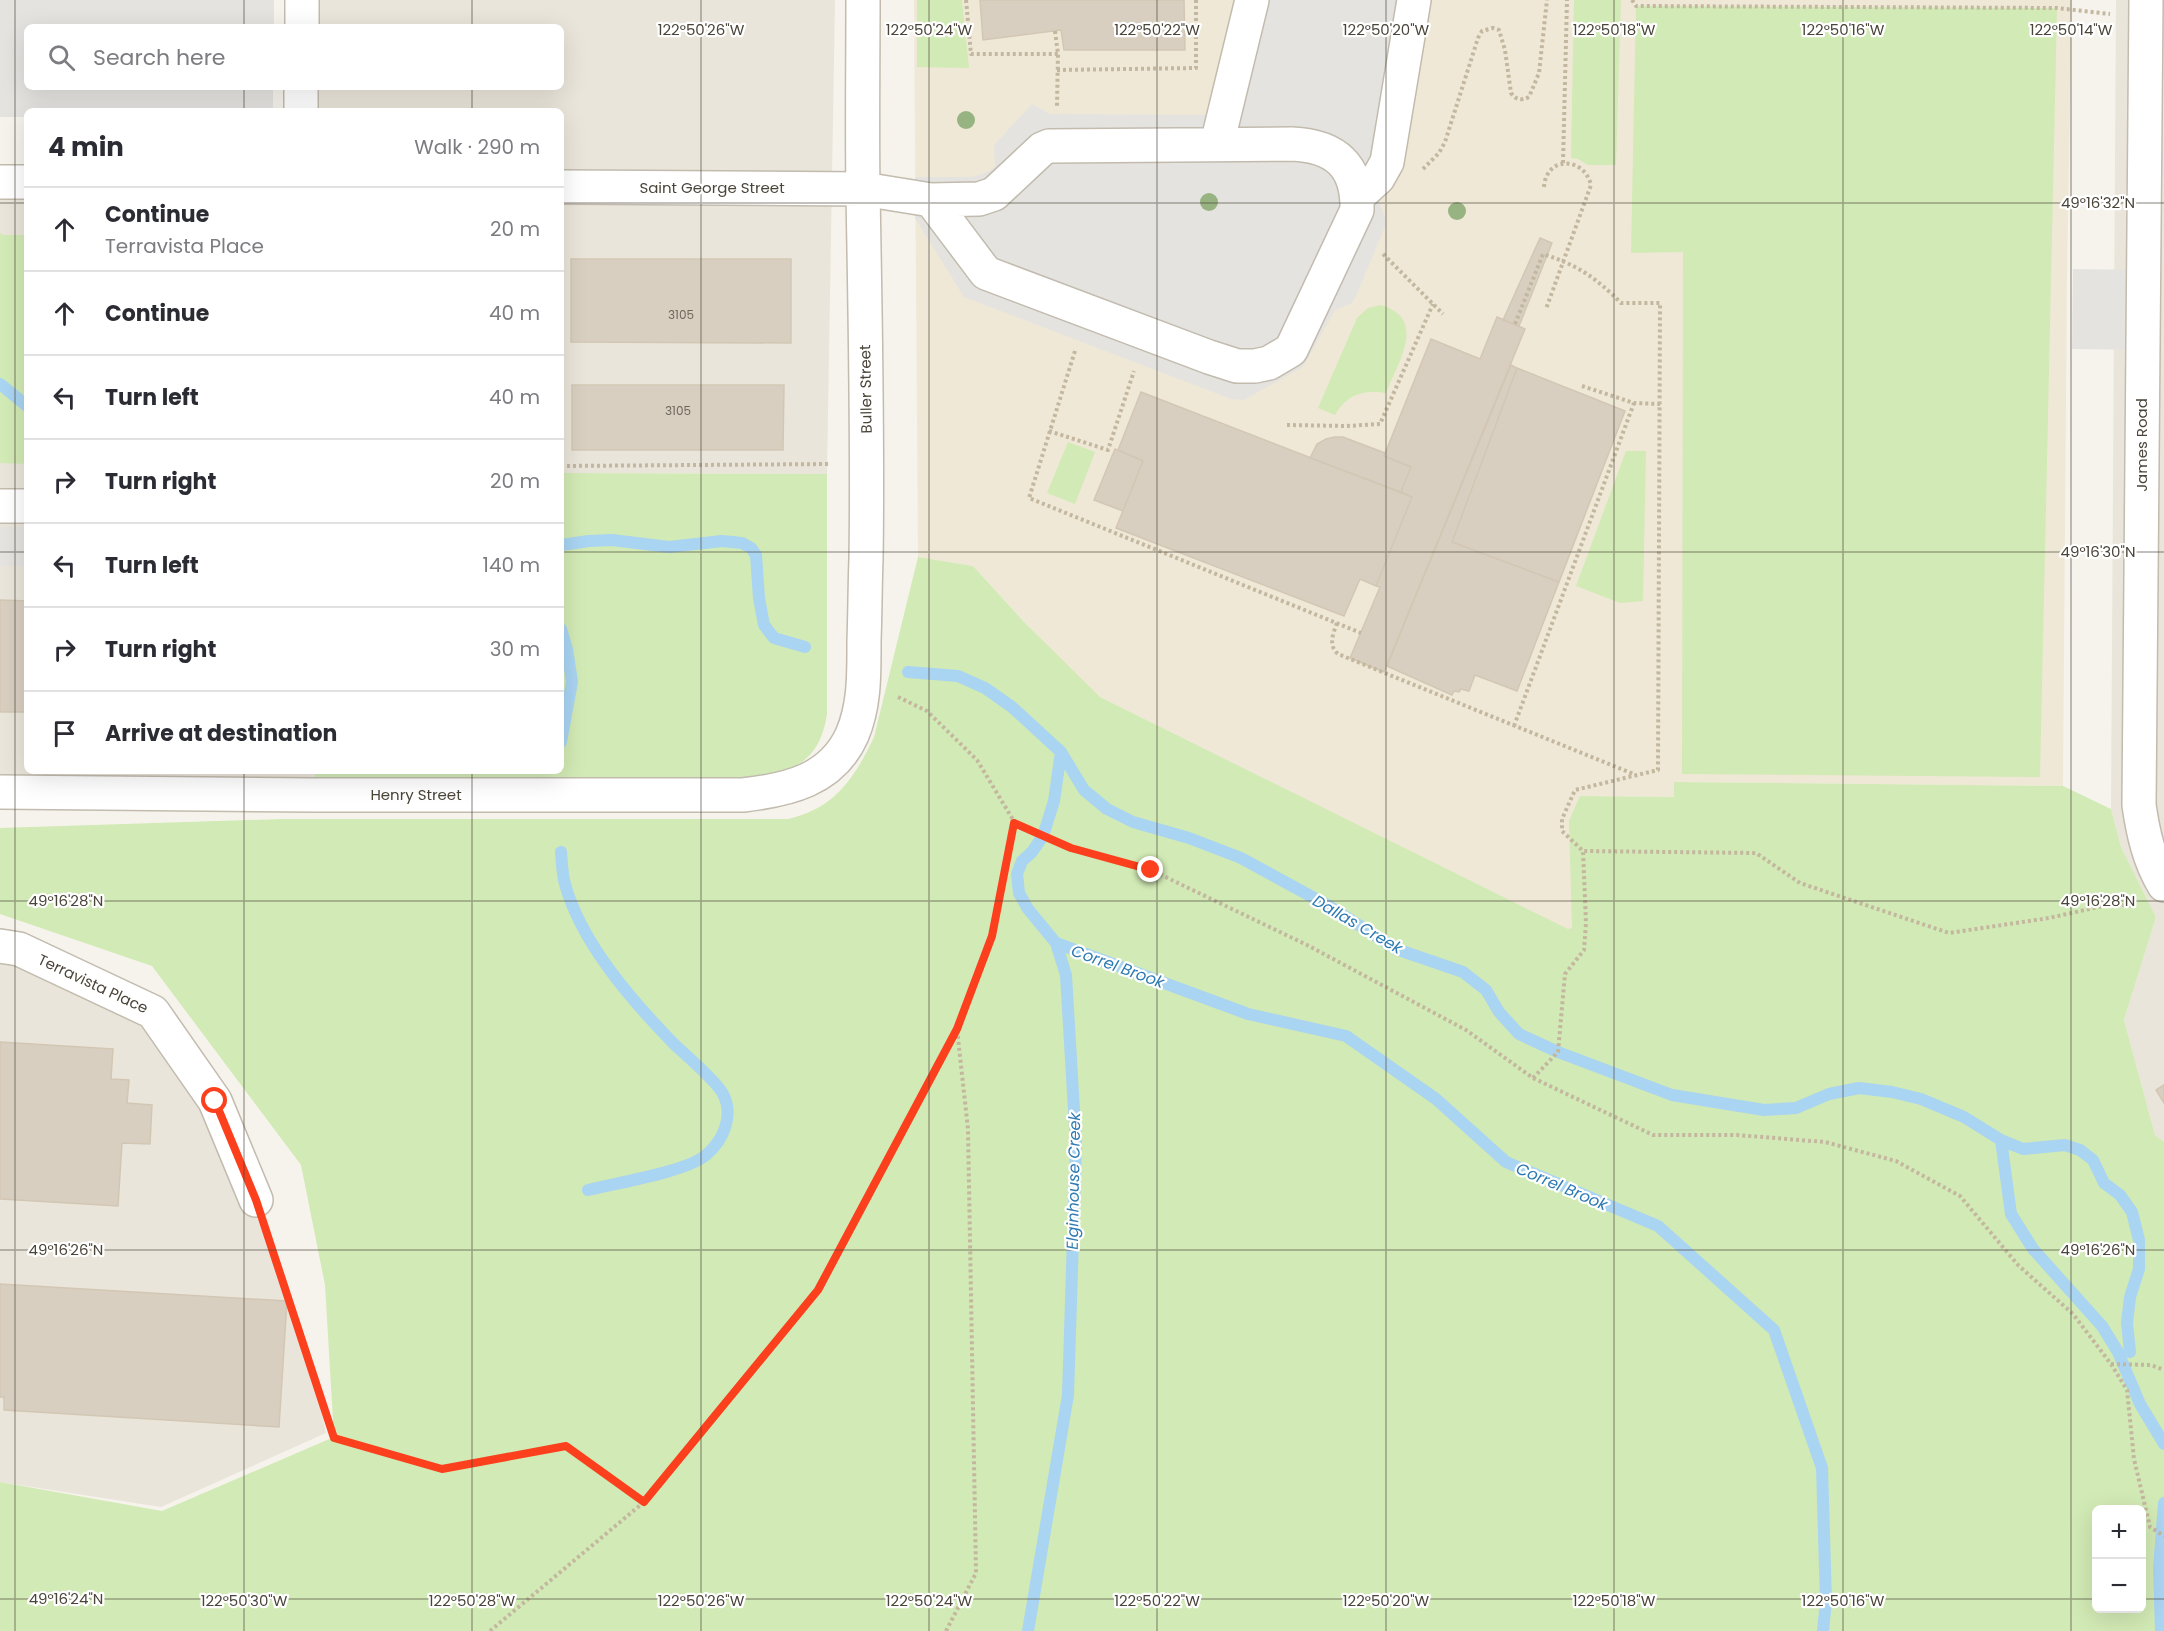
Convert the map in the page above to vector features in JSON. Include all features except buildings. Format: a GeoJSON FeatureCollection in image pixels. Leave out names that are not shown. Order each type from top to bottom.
{"type":"FeatureCollection","features":[{"type":"Feature","properties":{"kind":"street"},"geometry":{"type":"LineString","coordinates":[[302,0],[302,24]]}},
{"type":"Feature","properties":{"kind":"street","name":"Buller Street"},"geometry":{"type":"LineString","coordinates":[[827,769],[840,755],[851,736],[862,700],[864,684],[867,464],[863,0]]}},
{"type":"Feature","properties":{"kind":"street"},"geometry":{"type":"LineString","coordinates":[[1217,144],[1252,0]]}},
{"type":"Feature","properties":{"kind":"street"},"geometry":{"type":"LineString","coordinates":[[931,200],[986,273],[1237,366],[1269,363],[1291,350],[1357,210],[1357,197],[1378,178],[1387,162],[1414,0]]}},
{"type":"Feature","properties":{"kind":"street","name":"James Road"},"geometry":{"type":"LineString","coordinates":[[2146,10],[2139,805],[2150,858],[2154,896]]}},
{"type":"Feature","properties":{"kind":"street"},"geometry":{"type":"LineString","coordinates":[[301,90],[301,108]]}},
{"type":"Feature","properties":{"kind":"street","name":"Saint George Street"},"geometry":{"type":"LineString","coordinates":[[564,187],[863,189],[931,200],[979,199],[994,194],[1042,149],[1049,146],[1304,144],[1342,160],[1354,182],[1357,197]]}},
{"type":"Feature","properties":{"kind":"street"},"geometry":{"type":"LineString","coordinates":[[0,182],[24,182]]}},
{"type":"Feature","properties":{"kind":"street"},"geometry":{"type":"LineString","coordinates":[[0,506],[24,506]]}},
{"type":"Feature","properties":{"kind":"street","name":"Henry Street"},"geometry":{"type":"LineString","coordinates":[[0,792],[743,795],[771,792],[797,785],[827,769]]}},
{"type":"Feature","properties":{"kind":"street","name":"Terravista Place"},"geometry":{"type":"LineString","coordinates":[[0,946],[19,949],[153,1012],[215,1101],[256,1200]]}},
{"type":"Feature","properties":{"kind":"path"},"geometry":{"type":"LineString","coordinates":[[966,0],[971,54],[1058,54]]}},
{"type":"Feature","properties":{"kind":"path"},"geometry":{"type":"LineString","coordinates":[[1057,70],[1196,68],[1196,0]]}},
{"type":"Feature","properties":{"kind":"path"},"geometry":{"type":"LineString","coordinates":[[1418,173],[1439,153],[1444,142],[1482,31],[1493,28],[1499,30],[1505,50],[1511,93],[1519,100],[1529,97],[1539,73],[1547,0]]}},
{"type":"Feature","properties":{"kind":"path"},"geometry":{"type":"LineString","coordinates":[[1563,163],[1567,0]]}},
{"type":"Feature","properties":{"kind":"path"},"geometry":{"type":"LineString","coordinates":[[1632,0],[1636,6],[2146,10]]}},
{"type":"Feature","properties":{"kind":"path"},"geometry":{"type":"LineString","coordinates":[[1055,31],[1058,54],[1057,106]]}},
{"type":"Feature","properties":{"kind":"path"},"geometry":{"type":"LineString","coordinates":[[1544,187],[1548,172],[1563,163],[1570,163],[1584,170],[1589,177],[1590,185],[1565,261],[1546,309]]}},
{"type":"Feature","properties":{"kind":"path"},"geometry":{"type":"LineString","coordinates":[[1383,254],[1443,314]]}},
{"type":"Feature","properties":{"kind":"path"},"geometry":{"type":"LineString","coordinates":[[1515,324],[1543,254],[1565,261],[1598,281],[1621,303],[1660,303],[1658,770],[1575,790],[1562,819],[1562,831],[1583,851],[1756,853],[1800,883],[1949,933],[2049,918],[2154,896]]}},
{"type":"Feature","properties":{"kind":"path"},"geometry":{"type":"LineString","coordinates":[[1287,425],[1380,424],[1433,304]]}},
{"type":"Feature","properties":{"kind":"path"},"geometry":{"type":"LineString","coordinates":[[1075,351],[1029,498],[1361,633]]}},
{"type":"Feature","properties":{"kind":"path"},"geometry":{"type":"LineString","coordinates":[[1049,431],[1108,450],[1134,371]]}},
{"type":"Feature","properties":{"kind":"path"},"geometry":{"type":"LineString","coordinates":[[1582,386],[1634,403],[1660,404]]}},
{"type":"Feature","properties":{"kind":"path"},"geometry":{"type":"LineString","coordinates":[[1514,726],[1634,403]]}},
{"type":"Feature","properties":{"kind":"path"},"geometry":{"type":"LineString","coordinates":[[564,466],[867,464]]}},
{"type":"Feature","properties":{"kind":"path"},"geometry":{"type":"LineString","coordinates":[[1337,623],[1332,646],[1338,654],[1637,775]]}},
{"type":"Feature","properties":{"kind":"path"},"geometry":{"type":"LineString","coordinates":[[895,695],[927,711],[977,760],[1014,823],[1071,848],[1151,870],[1307,945],[1466,1030],[1533,1078],[1653,1135],[1737,1135],[1825,1142],[1896,1161],[1960,1196],[2019,1265],[2073,1314],[2111,1364],[2127,1390],[2134,1459],[2150,1527],[2164,1536]]}},
{"type":"Feature","properties":{"kind":"path"},"geometry":{"type":"LineString","coordinates":[[490,1631],[644,1502],[818,1290],[957,1029],[992,936],[1014,823]]}},
{"type":"Feature","properties":{"kind":"path"},"geometry":{"type":"LineString","coordinates":[[1533,1078],[1558,1052],[1565,974],[1584,950],[1586,923],[1583,851]]}},
{"type":"Feature","properties":{"kind":"path"},"geometry":{"type":"LineString","coordinates":[[946,1631],[976,1573],[969,1129],[957,1029]]}},
{"type":"Feature","properties":{"kind":"path"},"geometry":{"type":"LineString","coordinates":[[256,1200],[334,1438],[442,1469],[566,1446],[644,1502]]}},
{"type":"Feature","properties":{"kind":"path"},"geometry":{"type":"LineString","coordinates":[[2111,1364],[2151,1365],[2164,1370]]}},
{"type":"Feature","properties":{"kind":"shaded area"},"geometry":{"type":"Polygon","coordinates":[[[0,0],[274,0],[274,24],[24,24],[24,90],[273,90],[273,108],[24,108],[24,117],[0,117],[0,0]]]}},
{"type":"Feature","properties":{"kind":"shaded area"},"geometry":{"type":"Polygon","coordinates":[[[303,0],[835,0],[827,474],[564,473],[564,108],[302,108],[302,90],[564,90],[564,24],[303,24],[303,0]]]}},
{"type":"Feature","properties":{"kind":"shaded area"},"geometry":{"type":"Polygon","coordinates":[[[914,0],[2072,0],[2067,275],[2063,786],[1675,782],[1674,797],[1580,796],[1572,929],[1567,929],[1100,697],[1075,677],[973,566],[918,557],[914,0]]]}},
{"type":"Feature","properties":{"kind":"shaded area"},"geometry":{"type":"Polygon","coordinates":[[[1241,0],[1430,0],[1401,173],[1379,202],[1386,224],[1352,303],[1335,310],[1301,368],[1244,400],[1231,399],[964,297],[915,218],[915,177],[966,177],[989,171],[995,166],[994,145],[1032,104],[1050,114],[1213,115],[1241,0]]]}},
{"type":"Feature","properties":{"kind":"shaded area"},"geometry":{"type":"Polygon","coordinates":[[[2116,0],[2164,0],[2164,1142],[2155,1135],[2124,1020],[2156,917],[2121,847],[2111,809],[2116,0]]]}},
{"type":"Feature","properties":{"kind":"shaded area"},"geometry":{"type":"Polygon","coordinates":[[[0,165],[24,166],[24,774],[315,774],[314,782],[0,779],[0,165]]]}},
{"type":"Feature","properties":{"kind":"shaded area"},"geometry":{"type":"Polygon","coordinates":[[[2073,269],[2143,270],[2142,350],[2072,349],[2073,269]]]}},
{"type":"Feature","properties":{"kind":"shaded area"},"geometry":{"type":"Polygon","coordinates":[[[0,527],[24,527],[24,566],[0,566],[0,527]]]}},
{"type":"Feature","properties":{"kind":"shaded area"},"geometry":{"type":"Polygon","coordinates":[[[0,954],[147,1019],[209,1102],[302,1327],[326,1433],[161,1507],[0,1482],[0,954]]]}},
{"type":"Feature","properties":{"kind":"green space"},"geometry":{"type":"Polygon","coordinates":[[[917,0],[962,0],[969,68],[917,67],[917,0]]]}},
{"type":"Feature","properties":{"kind":"green space"},"geometry":{"type":"Polygon","coordinates":[[[1574,0],[1621,0],[1616,165],[1588,165],[1571,158],[1574,0]]]}},
{"type":"Feature","properties":{"kind":"green space"},"geometry":{"type":"Polygon","coordinates":[[[1636,6],[2057,8],[2040,777],[1682,774],[1683,252],[1631,253],[1636,6]]]}},
{"type":"Feature","properties":{"kind":"green space"},"geometry":{"type":"Polygon","coordinates":[[[0,233],[24,235],[24,464],[0,463],[0,233]]]}},
{"type":"Feature","properties":{"kind":"green space"},"geometry":{"type":"Polygon","coordinates":[[[1381,305],[1395,312],[1403,320],[1406,331],[1406,343],[1386,393],[1370,392],[1356,395],[1345,402],[1335,415],[1318,408],[1357,318],[1368,308],[1381,305]]]}},
{"type":"Feature","properties":{"kind":"green space"},"geometry":{"type":"Polygon","coordinates":[[[1068,442],[1095,452],[1075,504],[1047,493],[1068,442]]]}},
{"type":"Feature","properties":{"kind":"green space"},"geometry":{"type":"Polygon","coordinates":[[[1626,451],[1646,451],[1643,601],[1620,603],[1576,586],[1626,451]]]}},
{"type":"Feature","properties":{"kind":"green space"},"geometry":{"type":"Polygon","coordinates":[[[564,473],[827,474],[827,714],[819,742],[804,761],[782,772],[753,779],[314,782],[315,774],[564,774],[564,473]]]}},
{"type":"Feature","properties":{"kind":"green space"},"geometry":{"type":"Polygon","coordinates":[[[918,557],[973,566],[1026,624],[1100,697],[1568,929],[1572,928],[1569,821],[1580,796],[1674,797],[1674,782],[2063,786],[2111,809],[2121,847],[2156,917],[2124,1020],[2155,1135],[2164,1142],[2164,1631],[0,1631],[0,1482],[162,1511],[334,1437],[325,1285],[301,1165],[152,966],[0,914],[0,828],[283,819],[788,819],[804,814],[831,799],[841,790],[859,766],[874,737],[918,557]]]}},
{"type":"Feature","properties":{"kind":"waterway","name":"Dallas Creek"},"geometry":{"type":"LineString","coordinates":[[0,384],[24,404]]}},
{"type":"Feature","properties":{"kind":"waterway","name":"Dallas Creek"},"geometry":{"type":"LineString","coordinates":[[564,545],[612,540],[669,547],[722,541],[742,543],[751,548],[756,555],[759,598],[764,625],[774,638],[805,647]]}},
{"type":"Feature","properties":{"kind":"waterway"},"geometry":{"type":"LineString","coordinates":[[564,639],[572,682],[564,726]]}},
{"type":"Feature","properties":{"kind":"waterway","name":"Dallas Creek"},"geometry":{"type":"LineString","coordinates":[[908,672],[958,676],[985,688],[1012,707],[1061,752],[1084,790],[1107,809],[1133,822],[1189,838],[1241,858],[1329,906],[1396,949],[1463,972],[1486,990],[1499,1012],[1519,1034],[1558,1052],[1672,1095],[1764,1110],[1796,1108],[1829,1094],[1859,1088],[1892,1092],[1921,1099],[1964,1117],[2001,1140],[2023,1149],[2065,1145],[2080,1150],[2093,1160],[2104,1183],[2120,1195],[2132,1212],[2139,1240],[2139,1269],[2130,1297],[2127,1323],[2130,1352]]}},
{"type":"Feature","properties":{"kind":"waterway","name":"Elginhouse Creek"},"geometry":{"type":"LineString","coordinates":[[1028,1631],[1068,1395],[1076,1144],[1066,975],[1056,943],[1028,909],[1019,893],[1017,874],[1022,861],[1032,852],[1043,836],[1054,801],[1061,752]]}},
{"type":"Feature","properties":{"kind":"waterway"},"geometry":{"type":"LineString","coordinates":[[561,852],[564,880],[573,906],[596,950],[642,1010],[720,1089],[728,1110],[725,1127],[718,1142],[706,1155],[696,1161],[667,1172],[588,1190]]}},
{"type":"Feature","properties":{"kind":"waterway","name":"Correl Brook"},"geometry":{"type":"LineString","coordinates":[[1056,943],[1248,1014],[1346,1036],[1436,1099],[1506,1162],[1658,1226],[1774,1330],[1822,1468],[1826,1601],[1823,1631]]}},
{"type":"Feature","properties":{"kind":"waterway","name":"Dallas Creek"},"geometry":{"type":"LineString","coordinates":[[2001,1140],[2011,1214],[2033,1249],[2102,1326],[2118,1352],[2140,1404],[2164,1444]]}},
{"type":"Feature","properties":{"kind":"waterway"},"geometry":{"type":"LineString","coordinates":[[2161,1631],[2159,1568],[2164,1503]]}},
{"type":"Feature","properties":{"kind":"route"},"geometry":{"type":"LineString","coordinates":[[215,1101],[256,1200],[334,1438],[442,1469],[566,1446],[644,1502],[818,1290],[957,1029],[992,936],[1014,823],[1071,848],[1151,870]]}}]}
